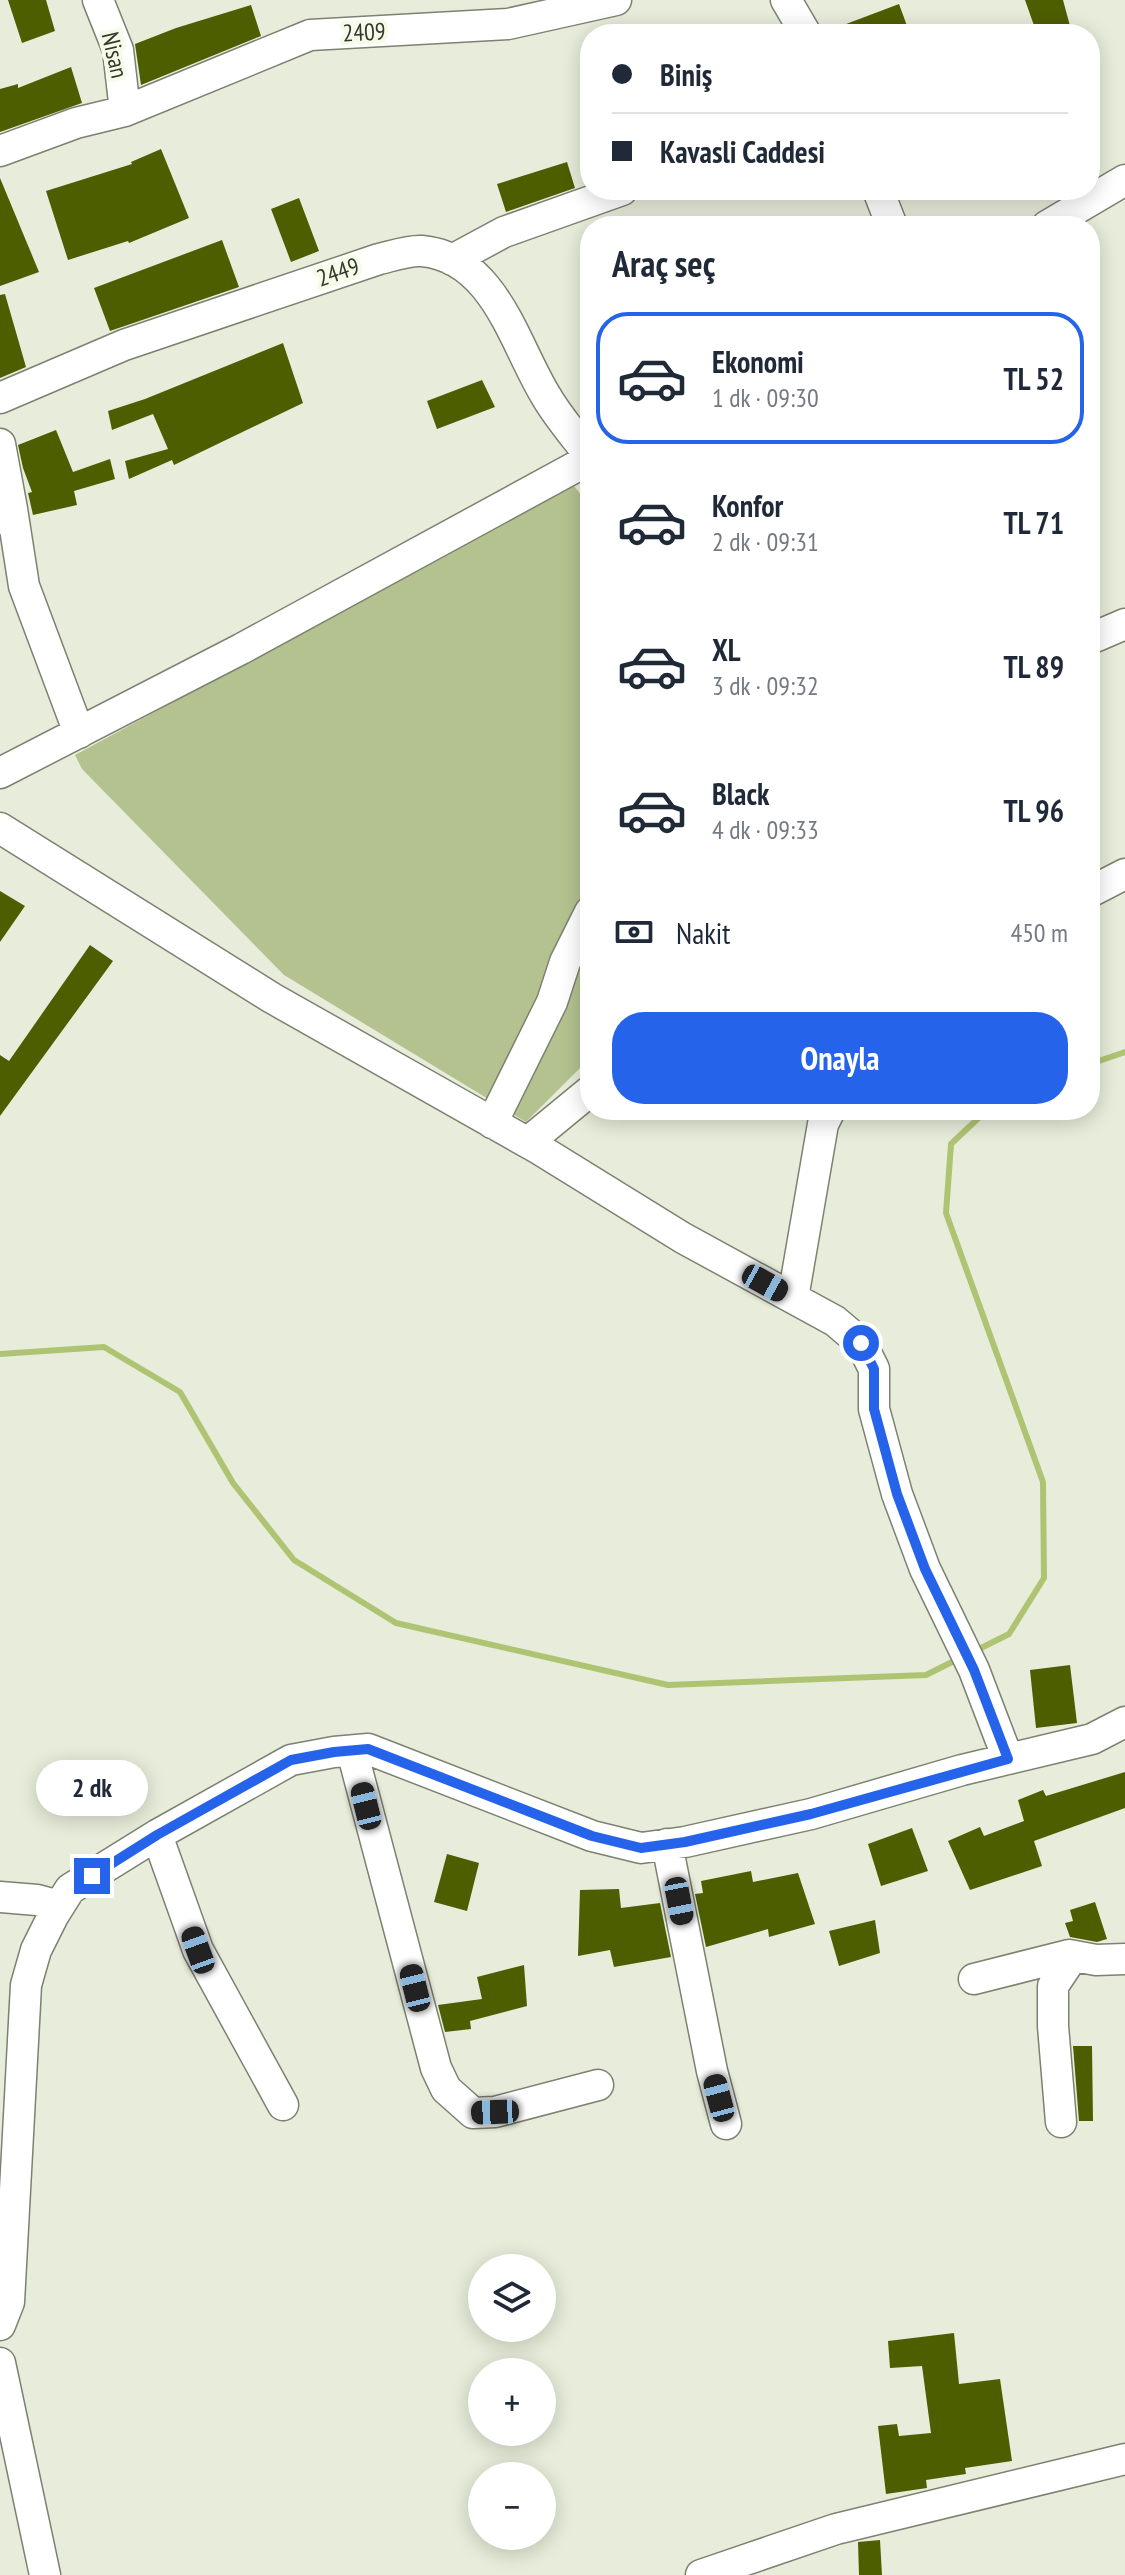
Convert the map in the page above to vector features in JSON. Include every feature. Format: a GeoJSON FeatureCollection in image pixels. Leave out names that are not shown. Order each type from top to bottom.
{"type":"FeatureCollection","features":[{"type":"Feature","properties":{"kind":"street","name":"Nisan"},"geometry":{"type":"LineString","coordinates":[[98,0],[118,50],[125,111]]}},
{"type":"Feature","properties":{"kind":"street","name":"2409"},"geometry":{"type":"LineString","coordinates":[[0,151],[76,123],[125,111],[310,35],[508,24],[616,0]]}},
{"type":"Feature","properties":{"kind":"street"},"geometry":{"type":"LineString","coordinates":[[786,0],[800,24]]}},
{"type":"Feature","properties":{"kind":"street"},"geometry":{"type":"LineString","coordinates":[[1100,195],[1125,180]]}},
{"type":"Feature","properties":{"kind":"street"},"geometry":{"type":"LineString","coordinates":[[452,260],[504,232],[594,200]]}},
{"type":"Feature","properties":{"kind":"street"},"geometry":{"type":"LineString","coordinates":[[1064,216],[1091,200]]}},
{"type":"Feature","properties":{"kind":"street","name":"2449"},"geometry":{"type":"LineString","coordinates":[[0,398],[124,345],[379,259],[421,251],[452,260],[478,278],[501,308],[546,397],[580,443]]}},
{"type":"Feature","properties":{"kind":"street"},"geometry":{"type":"LineString","coordinates":[[0,444],[6,514],[24,586],[79,733]]}},
{"type":"Feature","properties":{"kind":"street"},"geometry":{"type":"LineString","coordinates":[[0,773],[241,649],[580,463]]}},
{"type":"Feature","properties":{"kind":"street"},"geometry":{"type":"LineString","coordinates":[[1100,635],[1125,624]]}},
{"type":"Feature","properties":{"kind":"street"},"geometry":{"type":"LineString","coordinates":[[0,828],[272,998],[528,1142],[683,1238],[835,1321],[861,1343],[874,1369],[874,1409],[897,1494],[925,1569],[974,1670],[1008,1759]]}},
{"type":"Feature","properties":{"kind":"street"},"geometry":{"type":"LineString","coordinates":[[1100,887],[1125,874]]}},
{"type":"Feature","properties":{"kind":"street"},"geometry":{"type":"LineString","coordinates":[[492,1123],[552,1002],[565,962],[580,932]]}},
{"type":"Feature","properties":{"kind":"street"},"geometry":{"type":"LineString","coordinates":[[528,1142],[580,1099]]}},
{"type":"Feature","properties":{"kind":"street"},"geometry":{"type":"LineString","coordinates":[[793,1298],[825,1120]]}},
{"type":"Feature","properties":{"kind":"street"},"geometry":{"type":"LineString","coordinates":[[0,2325],[9,2302],[12,2020],[36,1950],[70,1889],[157,1835],[291,1760],[368,1749],[592,1836],[641,1848],[811,1814],[1092,1739],[1125,1722]]}},
{"type":"Feature","properties":{"kind":"street"},"geometry":{"type":"LineString","coordinates":[[352,1751],[436,2068],[446,2089],[473,2113],[495,2112],[598,2085]]}},
{"type":"Feature","properties":{"kind":"street"},"geometry":{"type":"LineString","coordinates":[[157,1835],[198,1950],[283,2105]]}},
{"type":"Feature","properties":{"kind":"street"},"geometry":{"type":"LineString","coordinates":[[667,1844],[712,2071],[726,2124]]}},
{"type":"Feature","properties":{"kind":"street"},"geometry":{"type":"LineString","coordinates":[[0,1897],[37,1900],[59,1906]]}},
{"type":"Feature","properties":{"kind":"street"},"geometry":{"type":"LineString","coordinates":[[1061,2122],[1053,1986],[1073,1956]]}},
{"type":"Feature","properties":{"kind":"street"},"geometry":{"type":"LineString","coordinates":[[974,1979],[1073,1956],[1096,1960],[1125,1959]]}},
{"type":"Feature","properties":{"kind":"street"},"geometry":{"type":"LineString","coordinates":[[0,2363],[45,2575]]}},
{"type":"Feature","properties":{"kind":"street"},"geometry":{"type":"LineString","coordinates":[[701,2575],[836,2529],[1125,2459]]}},
{"type":"Feature","properties":{"kind":"green space"},"geometry":{"type":"Polygon","coordinates":[[[574,486],[580,494],[580,1068],[526,1122],[284,975],[82,769],[75,755],[574,486]]]}},
{"type":"Feature","properties":{"kind":"building"},"geometry":{"type":"Polygon","coordinates":[[[8,0],[46,0],[55,31],[22,43],[8,0]]]}},
{"type":"Feature","properties":{"kind":"building"},"geometry":{"type":"Polygon","coordinates":[[[1025,0],[1063,0],[1069,24],[1033,24],[1025,0]]]}},
{"type":"Feature","properties":{"kind":"building"},"geometry":{"type":"Polygon","coordinates":[[[899,4],[906,24],[846,24],[899,4]]]}},
{"type":"Feature","properties":{"kind":"building"},"geometry":{"type":"Polygon","coordinates":[[[251,5],[261,36],[141,85],[135,44],[251,5]]]}},
{"type":"Feature","properties":{"kind":"building"},"geometry":{"type":"Polygon","coordinates":[[[71,67],[82,103],[0,132],[0,89],[18,84],[18,88],[71,67]]]}},
{"type":"Feature","properties":{"kind":"building"},"geometry":{"type":"Polygon","coordinates":[[[161,149],[189,218],[129,243],[68,260],[46,191],[132,164],[161,149]]]}},
{"type":"Feature","properties":{"kind":"building"},"geometry":{"type":"Polygon","coordinates":[[[567,162],[575,188],[506,212],[497,184],[567,162]]]}},
{"type":"Feature","properties":{"kind":"building"},"geometry":{"type":"Polygon","coordinates":[[[0,178],[39,272],[0,286],[0,178]]]}},
{"type":"Feature","properties":{"kind":"building"},"geometry":{"type":"Polygon","coordinates":[[[299,198],[319,251],[291,262],[271,209],[299,198]]]}},
{"type":"Feature","properties":{"kind":"building"},"geometry":{"type":"Polygon","coordinates":[[[222,240],[239,287],[110,331],[94,288],[222,240]]]}},
{"type":"Feature","properties":{"kind":"building"},"geometry":{"type":"Polygon","coordinates":[[[5,294],[26,367],[0,378],[0,295],[5,294]]]}},
{"type":"Feature","properties":{"kind":"building"},"geometry":{"type":"Polygon","coordinates":[[[283,343],[303,403],[174,465],[172,460],[129,479],[125,461],[168,449],[153,414],[112,430],[108,411],[283,343]]]}},
{"type":"Feature","properties":{"kind":"building"},"geometry":{"type":"Polygon","coordinates":[[[482,380],[495,407],[437,429],[427,401],[482,380]]]}},
{"type":"Feature","properties":{"kind":"building"},"geometry":{"type":"Polygon","coordinates":[[[56,430],[73,472],[110,459],[115,479],[74,491],[77,505],[33,515],[28,493],[32,492],[18,445],[56,430]]]}},
{"type":"Feature","properties":{"kind":"building"},"geometry":{"type":"Polygon","coordinates":[[[0,891],[25,906],[0,942],[0,891]]]}},
{"type":"Feature","properties":{"kind":"building"},"geometry":{"type":"Polygon","coordinates":[[[90,945],[113,961],[0,1116],[0,1055],[9,1061],[90,945]]]}},
{"type":"Feature","properties":{"kind":"building"},"geometry":{"type":"Polygon","coordinates":[[[1070,1665],[1077,1723],[1036,1728],[1030,1670],[1070,1665]]]}},
{"type":"Feature","properties":{"kind":"building"},"geometry":{"type":"Polygon","coordinates":[[[1125,1772],[1125,1808],[1034,1841],[1042,1866],[970,1890],[948,1841],[980,1827],[984,1836],[1024,1821],[1018,1800],[1043,1790],[1046,1796],[1125,1772]]]}},
{"type":"Feature","properties":{"kind":"building"},"geometry":{"type":"Polygon","coordinates":[[[912,1828],[928,1871],[881,1886],[868,1844],[912,1828]]]}},
{"type":"Feature","properties":{"kind":"building"},"geometry":{"type":"Polygon","coordinates":[[[447,1854],[479,1863],[467,1911],[434,1902],[447,1854]]]}},
{"type":"Feature","properties":{"kind":"building"},"geometry":{"type":"Polygon","coordinates":[[[751,1871],[753,1882],[798,1873],[815,1924],[769,1937],[768,1929],[706,1947],[695,1894],[703,1893],[701,1881],[751,1871]]]}},
{"type":"Feature","properties":{"kind":"building"},"geometry":{"type":"Polygon","coordinates":[[[619,1889],[621,1908],[660,1903],[659,1898],[671,1957],[614,1967],[610,1950],[578,1956],[580,1890],[619,1889]]]}},
{"type":"Feature","properties":{"kind":"building"},"geometry":{"type":"Polygon","coordinates":[[[1095,1902],[1107,1939],[1097,1942],[1070,1937],[1065,1923],[1073,1921],[1070,1910],[1095,1902]]]}},
{"type":"Feature","properties":{"kind":"building"},"geometry":{"type":"Polygon","coordinates":[[[875,1920],[880,1953],[839,1966],[829,1931],[875,1920]]]}},
{"type":"Feature","properties":{"kind":"building"},"geometry":{"type":"Polygon","coordinates":[[[524,1965],[527,2006],[470,2021],[471,2029],[445,2032],[438,2005],[482,1999],[477,1977],[524,1965]]]}},
{"type":"Feature","properties":{"kind":"building"},"geometry":{"type":"Polygon","coordinates":[[[1073,2046],[1092,2046],[1093,2121],[1079,2121],[1073,2046]]]}},
{"type":"Feature","properties":{"kind":"building"},"geometry":{"type":"Polygon","coordinates":[[[954,2333],[959,2384],[1000,2379],[1012,2461],[965,2468],[966,2474],[926,2480],[927,2488],[886,2494],[878,2426],[897,2424],[899,2436],[931,2433],[922,2366],[890,2368],[888,2341],[954,2333]]]}},
{"type":"Feature","properties":{"kind":"building"},"geometry":{"type":"Polygon","coordinates":[[[880,2540],[882,2575],[859,2575],[858,2542],[880,2540]]]}},
{"type":"Feature","properties":{"kind":"waterway"},"geometry":{"type":"LineString","coordinates":[[1100,1061],[1125,1052]]}},
{"type":"Feature","properties":{"kind":"waterway"},"geometry":{"type":"LineString","coordinates":[[975,1651],[1009,1634],[1044,1578],[1043,1482],[946,1213],[951,1144],[976,1120]]}},
{"type":"Feature","properties":{"kind":"waterway"},"geometry":{"type":"LineString","coordinates":[[0,1354],[104,1347],[180,1392],[233,1483],[294,1560],[396,1623],[668,1685],[926,1675],[958,1659]]}},
{"type":"Feature","properties":{"kind":"route"},"geometry":{"type":"LineString","coordinates":[[92,1876],[157,1835],[291,1760],[334,1752],[368,1749],[592,1836],[641,1848],[685,1842],[811,1814],[1008,1759],[974,1670],[925,1569],[897,1494],[874,1409],[874,1369],[861,1343]]}}]}
